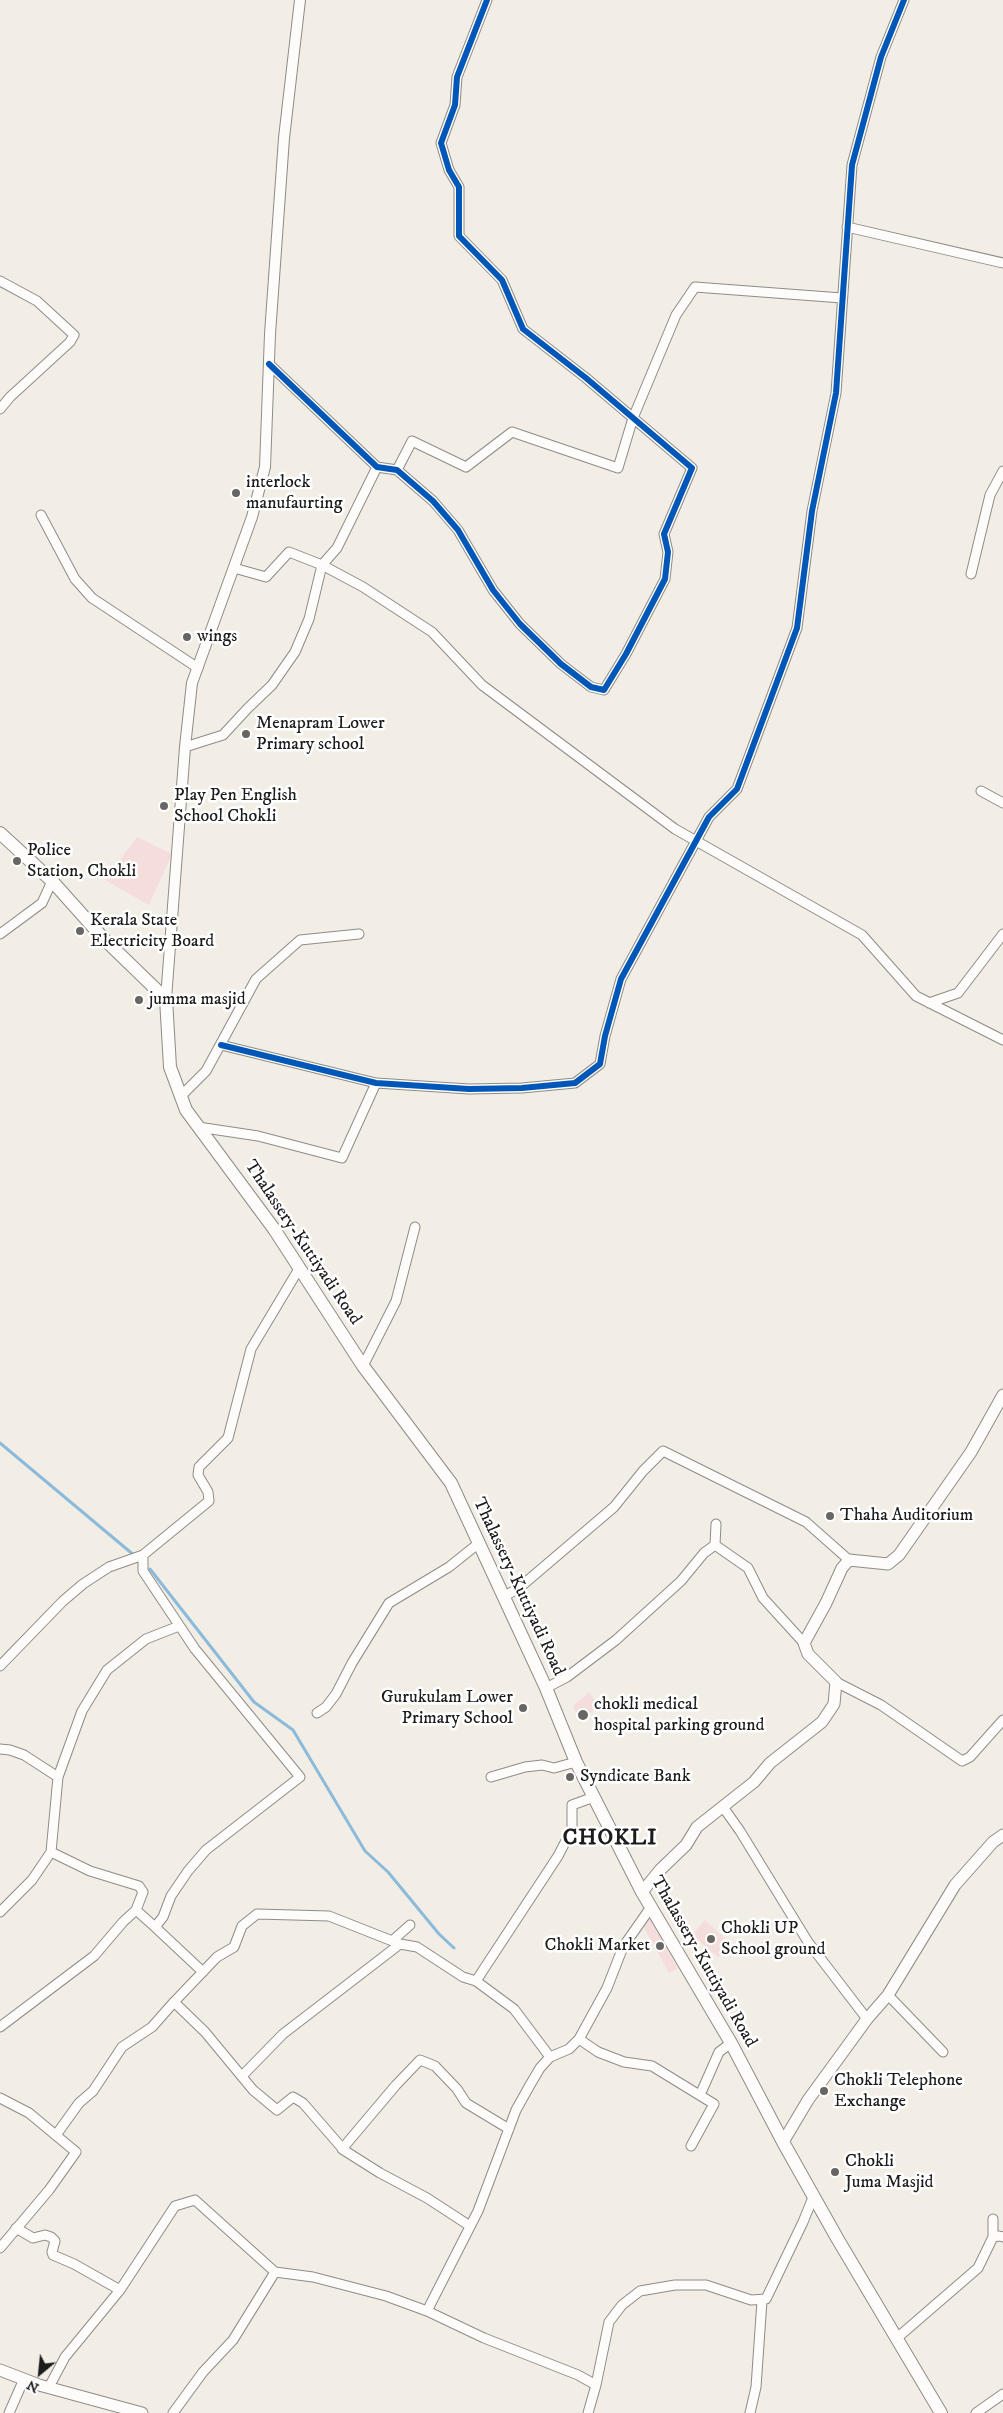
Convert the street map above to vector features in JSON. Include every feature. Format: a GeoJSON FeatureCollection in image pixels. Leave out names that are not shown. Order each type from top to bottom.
{"type":"FeatureCollection","features":[{"type":"Feature","properties":{"kind":"main road"},"geometry":{"type":"LineString","coordinates":[[0,833],[52,881],[103,938],[166,999]]}},
{"type":"Feature","properties":{"kind":"main road","name":"Thalassery-Kuttiyadi Road"},"geometry":{"type":"LineString","coordinates":[[166,999],[170,1066],[186,1110],[274,1228],[363,1366],[451,1484],[546,1688],[576,1762],[642,1892],[731,2043],[783,2142],[941,2413]]}},
{"type":"Feature","properties":{"kind":"main road"},"geometry":{"type":"LineString","coordinates":[[642,1892],[660,1870],[686,1845],[697,1826],[754,1782],[770,1763],[822,1722],[834,1704],[836,1682],[808,1654],[804,1643],[826,1603],[842,1568],[849,1560],[888,1564],[899,1555],[971,1452],[1003,1395]]}},
{"type":"Feature","properties":{"kind":"main road"},"geometry":{"type":"LineString","coordinates":[[783,2142],[808,2100],[866,2019],[888,1994],[955,1885],[993,1842],[1003,1835]]}},
{"type":"Feature","properties":{"kind":"main road"},"geometry":{"type":"LineString","coordinates":[[0,2370],[48,2388],[142,2413]]}},
{"type":"Feature","properties":{"kind":"street"},"geometry":{"type":"LineString","coordinates":[[166,999],[185,747],[192,683],[252,517],[265,467],[268,364],[284,138],[300,0]]}},
{"type":"Feature","properties":{"kind":"street"},"geometry":{"type":"LineString","coordinates":[[268,364],[377,466],[396,470],[433,501],[458,530],[493,590],[520,624],[583,681],[604,690],[626,654],[665,579],[668,552],[664,534],[692,468],[586,378],[523,329],[502,280],[459,236],[459,187],[449,170],[441,144],[455,105],[457,77],[488,0]]}},
{"type":"Feature","properties":{"kind":"street"},"geometry":{"type":"LineString","coordinates":[[221,1044],[376,1083],[469,1089],[522,1088],[575,1083],[591,1073],[600,1064],[605,1036],[621,979],[709,817],[737,789],[797,628],[812,511],[836,393],[852,165],[881,57],[904,0]]}},
{"type":"Feature","properties":{"kind":"street"},"geometry":{"type":"LineString","coordinates":[[848,227],[1003,263]]}},
{"type":"Feature","properties":{"kind":"street"},"geometry":{"type":"LineString","coordinates":[[0,281],[37,301],[74,335],[70,342],[10,397],[0,409]]}},
{"type":"Feature","properties":{"kind":"street"},"geometry":{"type":"LineString","coordinates":[[396,470],[412,441],[466,467],[512,432],[618,468],[633,418],[676,315],[695,286],[842,298]]}},
{"type":"Feature","properties":{"kind":"street"},"geometry":{"type":"LineString","coordinates":[[185,747],[223,735],[272,685],[295,652],[309,620],[322,565],[337,548],[377,466]]}},
{"type":"Feature","properties":{"kind":"street"},"geometry":{"type":"LineString","coordinates":[[971,574],[990,494],[1003,471]]}},
{"type":"Feature","properties":{"kind":"street"},"geometry":{"type":"LineString","coordinates":[[41,515],[75,579],[92,598],[198,668]]}},
{"type":"Feature","properties":{"kind":"street"},"geometry":{"type":"LineString","coordinates":[[234,568],[266,577],[289,552],[322,565],[363,587],[432,632],[482,685],[675,829],[862,935],[916,996],[1003,1040]]}},
{"type":"Feature","properties":{"kind":"street"},"geometry":{"type":"LineString","coordinates":[[981,791],[1003,803]]}},
{"type":"Feature","properties":{"kind":"street"},"geometry":{"type":"LineString","coordinates":[[0,934],[42,903],[52,881]]}},
{"type":"Feature","properties":{"kind":"street"},"geometry":{"type":"LineString","coordinates":[[181,1096],[206,1071],[256,979],[300,940],[359,934]]}},
{"type":"Feature","properties":{"kind":"street"},"geometry":{"type":"LineString","coordinates":[[929,1003],[958,992],[1003,934]]}},
{"type":"Feature","properties":{"kind":"street"},"geometry":{"type":"LineString","coordinates":[[198,1127],[258,1136],[342,1158],[376,1083]]}},
{"type":"Feature","properties":{"kind":"street"},"geometry":{"type":"LineString","coordinates":[[363,1366],[396,1300],[415,1227]]}},
{"type":"Feature","properties":{"kind":"street"},"geometry":{"type":"LineString","coordinates":[[0,1666],[36,1627],[83,1584],[109,1567],[143,1555],[208,1501],[208,1492],[198,1475],[199,1467],[228,1438],[251,1350],[300,1267]]}},
{"type":"Feature","properties":{"kind":"street"},"geometry":{"type":"LineString","coordinates":[[503,1597],[519,1588],[614,1507],[643,1471],[663,1451],[806,1522],[849,1560]]}},
{"type":"Feature","properties":{"kind":"street"},"geometry":{"type":"LineString","coordinates":[[715,1546],[716,1524]]}},
{"type":"Feature","properties":{"kind":"street"},"geometry":{"type":"LineString","coordinates":[[317,1713],[326,1707],[336,1694],[352,1662],[389,1603],[449,1567],[479,1544]]}},
{"type":"Feature","properties":{"kind":"street"},"geometry":{"type":"LineString","coordinates":[[715,1546],[748,1568],[763,1598],[804,1643]]}},
{"type":"Feature","properties":{"kind":"street"},"geometry":{"type":"LineString","coordinates":[[546,1688],[567,1678],[616,1640],[681,1581],[704,1552],[715,1546]]}},
{"type":"Feature","properties":{"kind":"street"},"geometry":{"type":"LineString","coordinates":[[143,1555],[143,1571],[163,1598],[195,1649],[300,1777],[206,1850],[171,1896],[163,1917],[155,1927]]}},
{"type":"Feature","properties":{"kind":"street"},"geometry":{"type":"LineString","coordinates":[[0,1912],[32,1880],[51,1852],[58,1777],[82,1711],[107,1670],[146,1638],[179,1626]]}},
{"type":"Feature","properties":{"kind":"street"},"geometry":{"type":"LineString","coordinates":[[836,1682],[881,1705],[962,1761],[970,1757],[1003,1720]]}},
{"type":"Feature","properties":{"kind":"street"},"geometry":{"type":"LineString","coordinates":[[0,1749],[24,1755],[58,1777]]}},
{"type":"Feature","properties":{"kind":"street"},"geometry":{"type":"LineString","coordinates":[[491,1777],[526,1767],[542,1765],[554,1768],[576,1762]]}},
{"type":"Feature","properties":{"kind":"street"},"geometry":{"type":"LineString","coordinates":[[476,1981],[558,1856],[572,1829],[572,1805],[594,1797]]}},
{"type":"Feature","properties":{"kind":"street"},"geometry":{"type":"LineString","coordinates":[[722,1807],[740,1832],[808,1942],[866,2019]]}},
{"type":"Feature","properties":{"kind":"street"},"geometry":{"type":"LineString","coordinates":[[0,2026],[94,1956],[123,1922],[136,1910],[143,1892],[139,1886],[90,1871],[51,1852]]}},
{"type":"Feature","properties":{"kind":"street"},"geometry":{"type":"LineString","coordinates":[[427,2311],[470,2226],[516,2110],[540,2068],[550,2057],[569,2049],[579,2039],[607,1988],[623,1947],[651,1907]]}},
{"type":"Feature","properties":{"kind":"street"},"geometry":{"type":"LineString","coordinates":[[136,1910],[203,1972]]}},
{"type":"Feature","properties":{"kind":"street"},"geometry":{"type":"LineString","coordinates":[[56,2135],[79,2103],[93,2091],[122,2047],[152,2027],[217,1957],[234,1947],[242,1926],[257,1914],[329,1916],[396,1942],[417,1947],[464,1977],[476,1981],[514,2009],[550,2057]]}},
{"type":"Feature","properties":{"kind":"street"},"geometry":{"type":"LineString","coordinates":[[242,2076],[283,2034],[396,1942],[410,1925]]}},
{"type":"Feature","properties":{"kind":"street"},"geometry":{"type":"LineString","coordinates":[[888,1994],[943,2052]]}},
{"type":"Feature","properties":{"kind":"street"},"geometry":{"type":"LineString","coordinates":[[174,2002],[205,2032],[253,2090],[277,2110],[293,2097],[302,2103],[342,2148],[380,2173],[427,2198],[470,2226]]}},
{"type":"Feature","properties":{"kind":"street"},"geometry":{"type":"LineString","coordinates":[[579,2039],[598,2052],[615,2059],[652,2066],[714,2104],[691,2146]]}},
{"type":"Feature","properties":{"kind":"street"},"geometry":{"type":"LineString","coordinates":[[700,2095],[719,2052],[731,2043]]}},
{"type":"Feature","properties":{"kind":"street"},"geometry":{"type":"LineString","coordinates":[[342,2148],[420,2060],[435,2066],[457,2089],[466,2103],[509,2129]]}},
{"type":"Feature","properties":{"kind":"street"},"geometry":{"type":"LineString","coordinates":[[0,2098],[29,2113],[76,2152],[49,2190],[0,2248]]}},
{"type":"Feature","properties":{"kind":"street"},"geometry":{"type":"LineString","coordinates":[[588,2413],[609,2322],[622,2305],[640,2291],[675,2285],[706,2285],[751,2300],[762,2301],[769,2296],[814,2195]]}},
{"type":"Feature","properties":{"kind":"street"},"geometry":{"type":"LineString","coordinates":[[48,2388],[66,2357],[120,2290],[175,2206],[194,2200],[275,2272],[313,2277],[386,2296],[427,2311],[484,2338],[578,2375],[596,2385]]}},
{"type":"Feature","properties":{"kind":"street"},"geometry":{"type":"LineString","coordinates":[[897,2338],[978,2268],[992,2237],[993,2220]]}},
{"type":"Feature","properties":{"kind":"street"},"geometry":{"type":"LineString","coordinates":[[16,2228],[33,2238],[45,2235],[52,2237],[55,2241],[53,2255],[74,2264],[120,2290]]}},
{"type":"Feature","properties":{"kind":"street"},"geometry":{"type":"LineString","coordinates":[[992,2237],[1003,2237]]}},
{"type":"Feature","properties":{"kind":"street"},"geometry":{"type":"LineString","coordinates":[[173,2413],[202,2372],[233,2340],[275,2272]]}},
{"type":"Feature","properties":{"kind":"street"},"geometry":{"type":"LineString","coordinates":[[750,2413],[756,2387],[762,2301]]}},
{"type":"Feature","properties":{"kind":"street"},"geometry":{"type":"LineString","coordinates":[[9,2413],[24,2379]]}},
{"type":"Feature","properties":{"kind":"street"},"geometry":{"type":"LineString","coordinates":[[976,2413],[1003,2394]]}},
{"type":"Feature","properties":{"kind":"shaded area"},"geometry":{"type":"Polygon","coordinates":[[[137,837],[172,854],[149,905],[105,880],[137,837]]]}},
{"type":"Feature","properties":{"kind":"shaded area","name":"chokli medical hospital parking ground"},"geometry":{"type":"Polygon","coordinates":[[[589,1692],[598,1705],[581,1724],[573,1706],[589,1692]]]}},
{"type":"Feature","properties":{"kind":"shaded area","name":"Chokli Market"},"geometry":{"type":"Polygon","coordinates":[[[651,1919],[678,1969],[669,1973],[642,1924],[651,1919]]]}},
{"type":"Feature","properties":{"kind":"shaded area","name":"Chokli UP School ground"},"geometry":{"type":"Polygon","coordinates":[[[705,1920],[730,1943],[718,1957],[692,1935],[705,1920]]]}},
{"type":"Feature","properties":{"kind":"waterway"},"geometry":{"type":"LineString","coordinates":[[0,1443],[135,1556]]}},
{"type":"Feature","properties":{"kind":"waterway"},"geometry":{"type":"LineString","coordinates":[[150,1569],[254,1702],[293,1730],[365,1851],[388,1872],[439,1934],[454,1948]]}},
{"type":"Feature","properties":{"kind":"cycle path"},"geometry":{"type":"LineString","coordinates":[[269,364],[377,467],[397,470],[433,501],[458,530],[493,590],[520,624],[561,664],[591,687],[604,690],[626,654],[665,579],[668,552],[664,534],[692,468],[586,378],[523,329],[502,280],[459,236],[459,187],[449,170],[441,143],[455,105],[457,77],[487,0]]}},
{"type":"Feature","properties":{"kind":"cycle path"},"geometry":{"type":"LineString","coordinates":[[221,1045],[376,1083],[469,1089],[522,1088],[575,1083],[600,1064],[605,1036],[621,979],[709,817],[737,789],[797,628],[812,511],[836,393],[852,165],[881,57],[904,0]]}},
{"type":"Feature","properties":{"kind":"place","name":"interlock manufaurting"},"geometry":{"type":"Point","coordinates":[236,493]}},
{"type":"Feature","properties":{"kind":"place","name":"wings"},"geometry":{"type":"Point","coordinates":[187,637]}},
{"type":"Feature","properties":{"kind":"place","name":"Menapram Lower Primary school"},"geometry":{"type":"Point","coordinates":[246,734]}},
{"type":"Feature","properties":{"kind":"place","name":"Play Pen English School Chokli"},"geometry":{"type":"Point","coordinates":[164,806]}},
{"type":"Feature","properties":{"kind":"place","name":"Police Station, Chokli"},"geometry":{"type":"Point","coordinates":[17,861]}},
{"type":"Feature","properties":{"kind":"place","name":"Kerala State Electricity Board"},"geometry":{"type":"Point","coordinates":[80,931]}},
{"type":"Feature","properties":{"kind":"place","name":"jumma masjid"},"geometry":{"type":"Point","coordinates":[139,1000]}},
{"type":"Feature","properties":{"kind":"place","name":"Thaha Auditorium"},"geometry":{"type":"Point","coordinates":[830,1516]}},
{"type":"Feature","properties":{"kind":"place","name":"Gurukulam Lower Primary School"},"geometry":{"type":"Point","coordinates":[523,1708]}},
{"type":"Feature","properties":{"kind":"place","name":"chokli medical hospital parking ground"},"geometry":{"type":"Point","coordinates":[583,1715]}},
{"type":"Feature","properties":{"kind":"place","name":"Syndicate Bank"},"geometry":{"type":"Point","coordinates":[570,1777]}},
{"type":"Feature","properties":{"kind":"place","name":"Chokli UP School ground"},"geometry":{"type":"Point","coordinates":[711,1939]}},
{"type":"Feature","properties":{"kind":"place","name":"Chokli Market"},"geometry":{"type":"Point","coordinates":[660,1946]}},
{"type":"Feature","properties":{"kind":"place","name":"Chokli Telephone Exchange"},"geometry":{"type":"Point","coordinates":[824,2091]}},
{"type":"Feature","properties":{"kind":"place","name":"Chokli Juma Masjid"},"geometry":{"type":"Point","coordinates":[835,2172]}},
{"type":"Feature","properties":{"kind":"district","name":"CHOKLI"},"geometry":{"type":"Point","coordinates":[610,1839]}}]}
